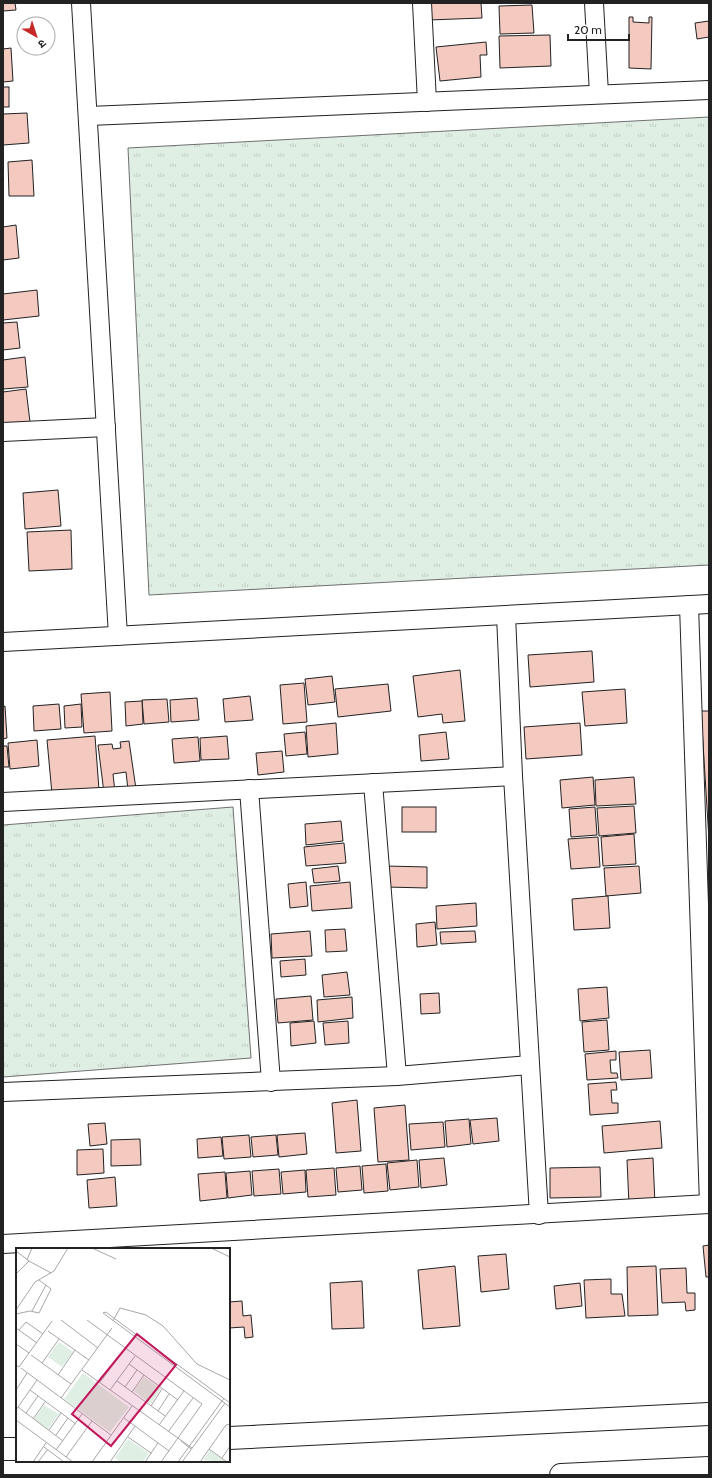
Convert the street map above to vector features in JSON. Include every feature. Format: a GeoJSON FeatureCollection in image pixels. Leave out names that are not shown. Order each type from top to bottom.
{"type":"FeatureCollection","features":[{"type":"Feature","properties":{"kind":"street"},"geometry":{"type":"LineString","coordinates":[[81,3],[89,116],[118,636]]}},
{"type":"Feature","properties":{"kind":"street"},"geometry":{"type":"LineString","coordinates":[[422,3],[428,102]]}},
{"type":"Feature","properties":{"kind":"street"},"geometry":{"type":"LineString","coordinates":[[594,3],[599,94]]}},
{"type":"Feature","properties":{"kind":"street"},"geometry":{"type":"LineString","coordinates":[[89,116],[709,90]]}},
{"type":"Feature","properties":{"kind":"street"},"geometry":{"type":"LineString","coordinates":[[3,432],[106,427]]}},
{"type":"Feature","properties":{"kind":"street"},"geometry":{"type":"LineString","coordinates":[[3,642],[709,604]]}},
{"type":"Feature","properties":{"kind":"street"},"geometry":{"type":"LineString","coordinates":[[3,1244],[539,1215],[709,1204],[688,605]]}},
{"type":"Feature","properties":{"kind":"street"},"geometry":{"type":"LineString","coordinates":[[506,615],[513,776],[539,1215]]}},
{"type":"Feature","properties":{"kind":"street"},"geometry":{"type":"LineString","coordinates":[[3,802],[513,776]]}},
{"type":"Feature","properties":{"kind":"street"},"geometry":{"type":"LineString","coordinates":[[373,783],[397,1076]]}},
{"type":"Feature","properties":{"kind":"street"},"geometry":{"type":"LineString","coordinates":[[249,789],[271,1082]]}},
{"type":"Feature","properties":{"kind":"street"},"geometry":{"type":"LineString","coordinates":[[3,1092],[397,1076],[530,1065]]}},
{"type":"Feature","properties":{"kind":"street"},"geometry":{"type":"LineString","coordinates":[[230,1438],[709,1414]]}},
{"type":"Feature","properties":{"kind":"street"},"geometry":{"type":"LineString","coordinates":[[3,1450],[16,1449]]}},
{"type":"Feature","properties":{"kind":"street"},"geometry":{"type":"LineString","coordinates":[[561,1475],[709,1468]]}},
{"type":"Feature","properties":{"kind":"green space"},"geometry":{"type":"Polygon","coordinates":[[[709,117],[709,565],[149,595],[128,148],[709,117]]]}},
{"type":"Feature","properties":{"kind":"green space"},"geometry":{"type":"Polygon","coordinates":[[[233,807],[251,1058],[3,1077],[3,825],[233,807]]]}},
{"type":"Feature","properties":{"kind":"building"},"geometry":{"type":"Polygon","coordinates":[[[3,3],[15,3],[16,10],[3,11],[3,3]]]}},
{"type":"Feature","properties":{"kind":"building"},"geometry":{"type":"Polygon","coordinates":[[[428,3],[481,3],[482,18],[429,20],[428,3]]]}},
{"type":"Feature","properties":{"kind":"building"},"geometry":{"type":"Polygon","coordinates":[[[532,5],[534,33],[500,34],[499,6],[532,5]]]}},
{"type":"Feature","properties":{"kind":"building"},"geometry":{"type":"Polygon","coordinates":[[[629,17],[633,17],[633,22],[649,23],[649,17],[652,17],[651,69],[629,68],[629,17]]]}},
{"type":"Feature","properties":{"kind":"building"},"geometry":{"type":"Polygon","coordinates":[[[709,21],[709,37],[697,39],[695,23],[709,21]]]}},
{"type":"Feature","properties":{"kind":"building"},"geometry":{"type":"Polygon","coordinates":[[[550,35],[551,66],[500,68],[499,36],[550,35]]]}},
{"type":"Feature","properties":{"kind":"building"},"geometry":{"type":"Polygon","coordinates":[[[486,42],[487,55],[480,55],[481,77],[440,81],[436,47],[486,42]]]}},
{"type":"Feature","properties":{"kind":"building"},"geometry":{"type":"Polygon","coordinates":[[[11,48],[13,81],[3,82],[3,49],[11,48]]]}},
{"type":"Feature","properties":{"kind":"building"},"geometry":{"type":"Polygon","coordinates":[[[3,87],[9,87],[9,107],[3,107],[3,87]]]}},
{"type":"Feature","properties":{"kind":"building"},"geometry":{"type":"Polygon","coordinates":[[[27,113],[29,143],[3,145],[3,114],[27,113]]]}},
{"type":"Feature","properties":{"kind":"building"},"geometry":{"type":"Polygon","coordinates":[[[32,160],[34,196],[9,196],[8,162],[32,160]]]}},
{"type":"Feature","properties":{"kind":"building"},"geometry":{"type":"Polygon","coordinates":[[[16,225],[19,258],[3,260],[3,227],[16,225]]]}},
{"type":"Feature","properties":{"kind":"building"},"geometry":{"type":"Polygon","coordinates":[[[37,290],[39,316],[3,320],[3,294],[37,290]]]}},
{"type":"Feature","properties":{"kind":"building"},"geometry":{"type":"Polygon","coordinates":[[[17,322],[20,348],[3,350],[3,323],[17,322]]]}},
{"type":"Feature","properties":{"kind":"building"},"geometry":{"type":"Polygon","coordinates":[[[25,357],[28,387],[3,389],[3,360],[25,357]]]}},
{"type":"Feature","properties":{"kind":"building"},"geometry":{"type":"Polygon","coordinates":[[[26,389],[30,422],[3,425],[3,392],[26,389]]]}},
{"type":"Feature","properties":{"kind":"building"},"geometry":{"type":"Polygon","coordinates":[[[58,490],[61,526],[25,529],[23,493],[58,490]]]}},
{"type":"Feature","properties":{"kind":"building"},"geometry":{"type":"Polygon","coordinates":[[[71,530],[72,569],[29,571],[27,532],[71,530]]]}},
{"type":"Feature","properties":{"kind":"building"},"geometry":{"type":"Polygon","coordinates":[[[592,651],[594,682],[530,687],[528,655],[592,651]]]}},
{"type":"Feature","properties":{"kind":"building"},"geometry":{"type":"Polygon","coordinates":[[[460,670],[465,721],[443,723],[442,714],[418,717],[413,676],[460,670]]]}},
{"type":"Feature","properties":{"kind":"building"},"geometry":{"type":"Polygon","coordinates":[[[332,676],[335,702],[308,705],[305,679],[332,676]]]}},
{"type":"Feature","properties":{"kind":"building"},"geometry":{"type":"Polygon","coordinates":[[[304,683],[307,722],[283,724],[280,685],[304,683]]]}},
{"type":"Feature","properties":{"kind":"building"},"geometry":{"type":"Polygon","coordinates":[[[388,684],[391,711],[338,717],[335,689],[388,684]]]}},
{"type":"Feature","properties":{"kind":"building"},"geometry":{"type":"Polygon","coordinates":[[[625,689],[627,723],[585,726],[582,692],[625,689]]]}},
{"type":"Feature","properties":{"kind":"building"},"geometry":{"type":"Polygon","coordinates":[[[110,692],[112,731],[84,733],[81,694],[110,692]]]}},
{"type":"Feature","properties":{"kind":"building"},"geometry":{"type":"Polygon","coordinates":[[[250,696],[253,720],[225,722],[223,699],[250,696]]]}},
{"type":"Feature","properties":{"kind":"building"},"geometry":{"type":"Polygon","coordinates":[[[197,698],[199,720],[171,722],[170,700],[197,698]]]}},
{"type":"Feature","properties":{"kind":"building"},"geometry":{"type":"Polygon","coordinates":[[[167,699],[169,722],[144,724],[142,700],[167,699]]]}},
{"type":"Feature","properties":{"kind":"building"},"geometry":{"type":"Polygon","coordinates":[[[142,701],[143,724],[126,726],[125,702],[142,701]]]}},
{"type":"Feature","properties":{"kind":"building"},"geometry":{"type":"Polygon","coordinates":[[[59,704],[61,729],[34,731],[33,706],[59,704]]]}},
{"type":"Feature","properties":{"kind":"building"},"geometry":{"type":"Polygon","coordinates":[[[81,704],[82,727],[65,728],[64,706],[81,704]]]}},
{"type":"Feature","properties":{"kind":"building"},"geometry":{"type":"Polygon","coordinates":[[[5,706],[7,738],[3,739],[3,707],[5,706]]]}},
{"type":"Feature","properties":{"kind":"building"},"geometry":{"type":"Polygon","coordinates":[[[701,711],[709,711],[709,840],[701,711]]]}},
{"type":"Feature","properties":{"kind":"building"},"geometry":{"type":"Polygon","coordinates":[[[336,723],[338,754],[308,757],[306,726],[336,723]]]}},
{"type":"Feature","properties":{"kind":"building"},"geometry":{"type":"Polygon","coordinates":[[[580,723],[582,755],[526,759],[524,727],[580,723]]]}},
{"type":"Feature","properties":{"kind":"building"},"geometry":{"type":"Polygon","coordinates":[[[305,732],[307,754],[286,756],[284,734],[305,732]]]}},
{"type":"Feature","properties":{"kind":"building"},"geometry":{"type":"Polygon","coordinates":[[[446,732],[449,759],[421,761],[419,735],[446,732]]]}},
{"type":"Feature","properties":{"kind":"building"},"geometry":{"type":"Polygon","coordinates":[[[95,736],[99,790],[52,794],[47,740],[95,736]]]}},
{"type":"Feature","properties":{"kind":"building"},"geometry":{"type":"Polygon","coordinates":[[[227,736],[229,759],[201,760],[200,738],[227,736]]]}},
{"type":"Feature","properties":{"kind":"building"},"geometry":{"type":"Polygon","coordinates":[[[198,737],[200,761],[174,763],[172,739],[198,737]]]}},
{"type":"Feature","properties":{"kind":"building"},"geometry":{"type":"Polygon","coordinates":[[[37,740],[39,766],[10,769],[8,743],[37,740]]]}},
{"type":"Feature","properties":{"kind":"building"},"geometry":{"type":"Polygon","coordinates":[[[129,741],[136,789],[128,790],[126,772],[113,774],[115,792],[104,793],[98,745],[112,744],[113,749],[121,748],[120,742],[129,741]]]}},
{"type":"Feature","properties":{"kind":"building"},"geometry":{"type":"Polygon","coordinates":[[[3,746],[7,746],[9,767],[3,767],[3,746]]]}},
{"type":"Feature","properties":{"kind":"building"},"geometry":{"type":"Polygon","coordinates":[[[282,751],[284,772],[258,775],[256,753],[282,751]]]}},
{"type":"Feature","properties":{"kind":"building"},"geometry":{"type":"Polygon","coordinates":[[[593,777],[595,805],[562,808],[560,780],[593,777]]]}},
{"type":"Feature","properties":{"kind":"building"},"geometry":{"type":"Polygon","coordinates":[[[634,777],[636,804],[596,806],[595,780],[634,777]]]}},
{"type":"Feature","properties":{"kind":"building"},"geometry":{"type":"Polygon","coordinates":[[[634,806],[636,833],[599,836],[597,808],[634,806]]]}},
{"type":"Feature","properties":{"kind":"building"},"geometry":{"type":"Polygon","coordinates":[[[402,807],[436,807],[436,832],[402,832],[402,807]]]}},
{"type":"Feature","properties":{"kind":"building"},"geometry":{"type":"Polygon","coordinates":[[[595,807],[597,835],[571,837],[569,809],[595,807]]]}},
{"type":"Feature","properties":{"kind":"building"},"geometry":{"type":"Polygon","coordinates":[[[341,821],[343,841],[306,845],[305,824],[341,821]]]}},
{"type":"Feature","properties":{"kind":"building"},"geometry":{"type":"Polygon","coordinates":[[[634,834],[636,864],[603,866],[601,837],[634,834]]]}},
{"type":"Feature","properties":{"kind":"building"},"geometry":{"type":"Polygon","coordinates":[[[598,837],[600,867],[571,869],[568,839],[598,837]]]}},
{"type":"Feature","properties":{"kind":"building"},"geometry":{"type":"Polygon","coordinates":[[[344,843],[346,863],[306,866],[304,847],[344,843]]]}},
{"type":"Feature","properties":{"kind":"building"},"geometry":{"type":"Polygon","coordinates":[[[338,866],[340,881],[314,883],[312,869],[338,866]]]}},
{"type":"Feature","properties":{"kind":"building"},"geometry":{"type":"Polygon","coordinates":[[[386,866],[427,867],[427,888],[386,887],[386,866]]]}},
{"type":"Feature","properties":{"kind":"building"},"geometry":{"type":"Polygon","coordinates":[[[639,866],[641,893],[606,896],[604,868],[639,866]]]}},
{"type":"Feature","properties":{"kind":"building"},"geometry":{"type":"Polygon","coordinates":[[[306,882],[308,906],[290,908],[288,884],[306,882]]]}},
{"type":"Feature","properties":{"kind":"building"},"geometry":{"type":"Polygon","coordinates":[[[350,882],[352,908],[312,911],[310,886],[350,882]]]}},
{"type":"Feature","properties":{"kind":"building"},"geometry":{"type":"Polygon","coordinates":[[[608,896],[610,928],[574,930],[572,899],[608,896]]]}},
{"type":"Feature","properties":{"kind":"building"},"geometry":{"type":"Polygon","coordinates":[[[476,903],[477,926],[437,929],[436,906],[476,903]]]}},
{"type":"Feature","properties":{"kind":"building"},"geometry":{"type":"Polygon","coordinates":[[[435,922],[437,945],[417,947],[416,924],[435,922]]]}},
{"type":"Feature","properties":{"kind":"building"},"geometry":{"type":"Polygon","coordinates":[[[345,929],[347,951],[326,952],[325,930],[345,929]]]}},
{"type":"Feature","properties":{"kind":"building"},"geometry":{"type":"Polygon","coordinates":[[[310,931],[312,956],[272,958],[271,934],[310,931]]]}},
{"type":"Feature","properties":{"kind":"building"},"geometry":{"type":"Polygon","coordinates":[[[475,931],[476,942],[441,944],[440,932],[475,931]]]}},
{"type":"Feature","properties":{"kind":"building"},"geometry":{"type":"Polygon","coordinates":[[[305,959],[306,975],[281,977],[280,961],[305,959]]]}},
{"type":"Feature","properties":{"kind":"building"},"geometry":{"type":"Polygon","coordinates":[[[347,972],[350,995],[324,997],[322,975],[347,972]]]}},
{"type":"Feature","properties":{"kind":"building"},"geometry":{"type":"Polygon","coordinates":[[[607,987],[609,1018],[580,1021],[578,989],[607,987]]]}},
{"type":"Feature","properties":{"kind":"building"},"geometry":{"type":"Polygon","coordinates":[[[439,993],[440,1013],[421,1014],[420,994],[439,993]]]}},
{"type":"Feature","properties":{"kind":"building"},"geometry":{"type":"Polygon","coordinates":[[[311,996],[313,1020],[278,1023],[276,999],[311,996]]]}},
{"type":"Feature","properties":{"kind":"building"},"geometry":{"type":"Polygon","coordinates":[[[352,997],[353,1018],[318,1022],[317,1000],[352,997]]]}},
{"type":"Feature","properties":{"kind":"building"},"geometry":{"type":"Polygon","coordinates":[[[607,1020],[609,1050],[584,1052],[582,1022],[607,1020]]]}},
{"type":"Feature","properties":{"kind":"building"},"geometry":{"type":"Polygon","coordinates":[[[314,1021],[316,1043],[291,1046],[290,1023],[314,1021]]]}},
{"type":"Feature","properties":{"kind":"building"},"geometry":{"type":"Polygon","coordinates":[[[348,1021],[349,1043],[325,1045],[323,1023],[348,1021]]]}},
{"type":"Feature","properties":{"kind":"building"},"geometry":{"type":"Polygon","coordinates":[[[650,1050],[652,1078],[621,1080],[619,1052],[650,1050]]]}},
{"type":"Feature","properties":{"kind":"building"},"geometry":{"type":"Polygon","coordinates":[[[616,1051],[616,1060],[610,1060],[611,1073],[617,1073],[618,1078],[587,1080],[585,1054],[616,1051]]]}},
{"type":"Feature","properties":{"kind":"building"},"geometry":{"type":"Polygon","coordinates":[[[616,1082],[617,1090],[611,1090],[612,1103],[618,1103],[618,1113],[590,1115],[588,1084],[616,1082]]]}},
{"type":"Feature","properties":{"kind":"building"},"geometry":{"type":"Polygon","coordinates":[[[357,1100],[361,1151],[336,1153],[332,1103],[357,1100]]]}},
{"type":"Feature","properties":{"kind":"building"},"geometry":{"type":"Polygon","coordinates":[[[405,1105],[409,1160],[378,1162],[374,1108],[405,1105]]]}},
{"type":"Feature","properties":{"kind":"building"},"geometry":{"type":"Polygon","coordinates":[[[497,1118],[499,1141],[473,1144],[470,1120],[497,1118]]]}},
{"type":"Feature","properties":{"kind":"building"},"geometry":{"type":"Polygon","coordinates":[[[469,1119],[471,1144],[447,1147],[445,1121],[469,1119]]]}},
{"type":"Feature","properties":{"kind":"building"},"geometry":{"type":"Polygon","coordinates":[[[660,1121],[662,1148],[604,1153],[602,1126],[660,1121]]]}},
{"type":"Feature","properties":{"kind":"building"},"geometry":{"type":"Polygon","coordinates":[[[443,1122],[445,1147],[411,1150],[409,1124],[443,1122]]]}},
{"type":"Feature","properties":{"kind":"building"},"geometry":{"type":"Polygon","coordinates":[[[105,1123],[107,1144],[90,1146],[88,1124],[105,1123]]]}},
{"type":"Feature","properties":{"kind":"building"},"geometry":{"type":"Polygon","coordinates":[[[305,1133],[307,1154],[279,1157],[277,1135],[305,1133]]]}},
{"type":"Feature","properties":{"kind":"building"},"geometry":{"type":"Polygon","coordinates":[[[249,1135],[251,1157],[224,1159],[222,1137],[249,1135]]]}},
{"type":"Feature","properties":{"kind":"building"},"geometry":{"type":"Polygon","coordinates":[[[276,1135],[278,1155],[253,1157],[251,1137],[276,1135]]]}},
{"type":"Feature","properties":{"kind":"building"},"geometry":{"type":"Polygon","coordinates":[[[221,1137],[223,1156],[198,1158],[197,1139],[221,1137]]]}},
{"type":"Feature","properties":{"kind":"building"},"geometry":{"type":"Polygon","coordinates":[[[140,1139],[141,1165],[111,1166],[111,1140],[140,1139]]]}},
{"type":"Feature","properties":{"kind":"building"},"geometry":{"type":"Polygon","coordinates":[[[103,1149],[104,1173],[77,1175],[77,1150],[103,1149]]]}},
{"type":"Feature","properties":{"kind":"building"},"geometry":{"type":"Polygon","coordinates":[[[444,1158],[447,1185],[421,1188],[419,1160],[444,1158]]]}},
{"type":"Feature","properties":{"kind":"building"},"geometry":{"type":"Polygon","coordinates":[[[653,1158],[655,1204],[629,1205],[627,1160],[653,1158]]]}},
{"type":"Feature","properties":{"kind":"building"},"geometry":{"type":"Polygon","coordinates":[[[417,1160],[419,1187],[390,1190],[387,1163],[417,1160]]]}},
{"type":"Feature","properties":{"kind":"building"},"geometry":{"type":"Polygon","coordinates":[[[386,1164],[388,1191],[364,1193],[362,1166],[386,1164]]]}},
{"type":"Feature","properties":{"kind":"building"},"geometry":{"type":"Polygon","coordinates":[[[360,1166],[362,1190],[338,1192],[336,1168],[360,1166]]]}},
{"type":"Feature","properties":{"kind":"building"},"geometry":{"type":"Polygon","coordinates":[[[600,1167],[601,1197],[550,1198],[550,1168],[600,1167]]]}},
{"type":"Feature","properties":{"kind":"building"},"geometry":{"type":"Polygon","coordinates":[[[334,1168],[336,1195],[308,1197],[306,1170],[334,1168]]]}},
{"type":"Feature","properties":{"kind":"building"},"geometry":{"type":"Polygon","coordinates":[[[279,1169],[281,1194],[254,1196],[252,1171],[279,1169]]]}},
{"type":"Feature","properties":{"kind":"building"},"geometry":{"type":"Polygon","coordinates":[[[305,1170],[306,1192],[283,1194],[281,1172],[305,1170]]]}},
{"type":"Feature","properties":{"kind":"building"},"geometry":{"type":"Polygon","coordinates":[[[250,1171],[252,1195],[228,1198],[226,1173],[250,1171]]]}},
{"type":"Feature","properties":{"kind":"building"},"geometry":{"type":"Polygon","coordinates":[[[225,1172],[227,1198],[200,1201],[198,1174],[225,1172]]]}},
{"type":"Feature","properties":{"kind":"building"},"geometry":{"type":"Polygon","coordinates":[[[115,1177],[117,1206],[89,1208],[87,1180],[115,1177]]]}},
{"type":"Feature","properties":{"kind":"building"},"geometry":{"type":"Polygon","coordinates":[[[709,1245],[709,1277],[706,1277],[703,1246],[709,1245]]]}},
{"type":"Feature","properties":{"kind":"building"},"geometry":{"type":"Polygon","coordinates":[[[506,1254],[509,1289],[481,1292],[478,1256],[506,1254]]]}},
{"type":"Feature","properties":{"kind":"building"},"geometry":{"type":"Polygon","coordinates":[[[455,1266],[460,1326],[423,1329],[418,1270],[455,1266]]]}},
{"type":"Feature","properties":{"kind":"building"},"geometry":{"type":"Polygon","coordinates":[[[656,1266],[658,1315],[628,1316],[627,1267],[656,1266]]]}},
{"type":"Feature","properties":{"kind":"building"},"geometry":{"type":"Polygon","coordinates":[[[686,1268],[687,1293],[695,1293],[695,1310],[686,1311],[685,1302],[662,1303],[660,1269],[686,1268]]]}},
{"type":"Feature","properties":{"kind":"building"},"geometry":{"type":"Polygon","coordinates":[[[611,1279],[611,1294],[622,1294],[625,1316],[586,1318],[584,1280],[611,1279]]]}},
{"type":"Feature","properties":{"kind":"building"},"geometry":{"type":"Polygon","coordinates":[[[362,1281],[364,1328],[332,1329],[330,1283],[362,1281]]]}},
{"type":"Feature","properties":{"kind":"building"},"geometry":{"type":"Polygon","coordinates":[[[580,1283],[582,1306],[556,1309],[554,1286],[580,1283]]]}},
{"type":"Feature","properties":{"kind":"building"},"geometry":{"type":"Polygon","coordinates":[[[242,1301],[243,1316],[251,1315],[253,1337],[245,1338],[244,1327],[230,1328],[230,1302],[242,1301]]]}}]}
